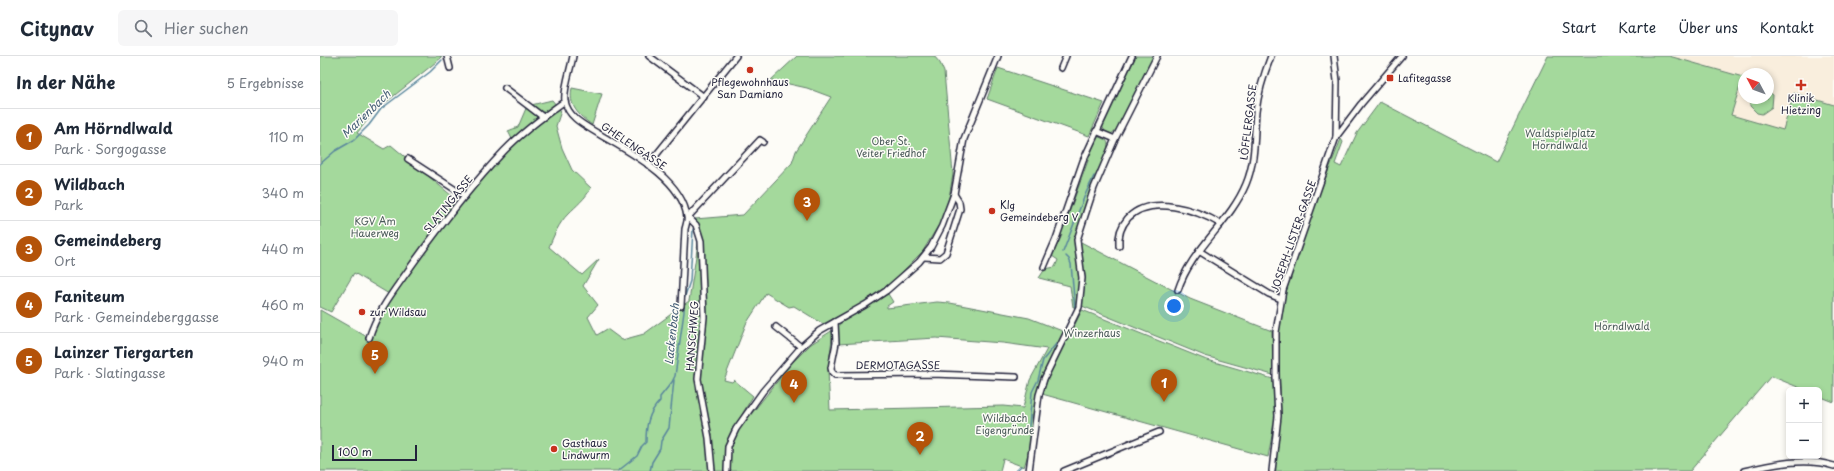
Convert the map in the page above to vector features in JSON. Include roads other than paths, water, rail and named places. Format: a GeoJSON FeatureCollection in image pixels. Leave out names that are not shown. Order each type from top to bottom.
{"type":"FeatureCollection","features":[{"type":"Feature","properties":{"kind":"street"},"geometry":{"type":"LineString","coordinates":[[448,56],[450,68]]}},
{"type":"Feature","properties":{"kind":"street"},"geometry":{"type":"LineString","coordinates":[[565,100],[573,56]]}},
{"type":"Feature","properties":{"kind":"street"},"geometry":{"type":"LineString","coordinates":[[650,56],[704,97]]}},
{"type":"Feature","properties":{"kind":"street"},"geometry":{"type":"LineString","coordinates":[[648,165],[736,56]]}},
{"type":"Feature","properties":{"kind":"street"},"geometry":{"type":"LineString","coordinates":[[727,471],[728,446],[736,429],[763,390],[801,347],[819,331],[886,291],[924,257],[937,237],[954,194],[964,139],[998,56]]}},
{"type":"Feature","properties":{"kind":"street"},"geometry":{"type":"LineString","coordinates":[[1062,68],[1066,56]]}},
{"type":"Feature","properties":{"kind":"street"},"geometry":{"type":"LineString","coordinates":[[1044,267],[1056,239],[1083,161],[1132,56]]}},
{"type":"Feature","properties":{"kind":"street"},"geometry":{"type":"LineString","coordinates":[[1029,471],[1039,395],[1044,379],[1079,307],[1082,278],[1077,240],[1094,188],[1114,139],[1157,56]]}},
{"type":"Feature","properties":{"kind":"street","name":"LÖFFLERGASSE"},"geometry":{"type":"LineString","coordinates":[[1178,290],[1185,271],[1221,224],[1243,192],[1251,169],[1256,142],[1258,98],[1262,80],[1271,56]]}},
{"type":"Feature","properties":{"kind":"street"},"geometry":{"type":"LineString","coordinates":[[1334,56],[1337,81],[1336,138]]}},
{"type":"Feature","properties":{"kind":"street","name":"JOSEPH-LISTER-GASSE"},"geometry":{"type":"LineString","coordinates":[[1272,471],[1278,416],[1276,332],[1281,299],[1336,138],[1361,104],[1402,56]]}},
{"type":"Feature","properties":{"kind":"street"},"geometry":{"type":"LineString","coordinates":[[505,88],[543,117]]}},
{"type":"Feature","properties":{"kind":"street","name":"SLATINGASSE"},"geometry":{"type":"LineString","coordinates":[[369,338],[372,328],[391,294],[426,245],[465,196],[505,150],[565,100]]}},
{"type":"Feature","properties":{"kind":"street","name":"GHELENGASSE"},"geometry":{"type":"LineString","coordinates":[[565,100],[569,111],[575,118],[648,165],[670,184],[682,201],[688,217]]}},
{"type":"Feature","properties":{"kind":"street"},"geometry":{"type":"LineString","coordinates":[[1096,131],[1114,139]]}},
{"type":"Feature","properties":{"kind":"street"},"geometry":{"type":"LineString","coordinates":[[680,306],[685,229],[688,217],[760,140],[763,142]]}},
{"type":"Feature","properties":{"kind":"street"},"geometry":{"type":"LineString","coordinates":[[408,159],[465,196]]}},
{"type":"Feature","properties":{"kind":"street"},"geometry":{"type":"LineString","coordinates":[[924,257],[940,258],[946,253],[960,209],[959,202],[954,194]]}},
{"type":"Feature","properties":{"kind":"street"},"geometry":{"type":"LineString","coordinates":[[1119,246],[1122,226],[1131,214],[1144,208],[1160,206],[1185,209],[1202,214],[1221,224]]}},
{"type":"Feature","properties":{"kind":"street","name":"HANSCHWEG"},"geometry":{"type":"LineString","coordinates":[[688,217],[694,224],[701,241],[704,300],[698,379],[709,438],[712,471]]}},
{"type":"Feature","properties":{"kind":"street"},"geometry":{"type":"LineString","coordinates":[[1199,251],[1269,294],[1281,299]]}},
{"type":"Feature","properties":{"kind":"street","name":"DERMOTAGASSE"},"geometry":{"type":"LineString","coordinates":[[835,322],[836,343],[831,368],[835,375],[932,374],[1016,377]]}},
{"type":"Feature","properties":{"kind":"street"},"geometry":{"type":"LineString","coordinates":[[776,328],[801,347]]}},
{"type":"Feature","properties":{"kind":"street"},"geometry":{"type":"LineString","coordinates":[[1064,471],[1159,432]]}},
{"type":"Feature","properties":{"kind":"street"},"geometry":{"type":"LineString","coordinates":[[1744,471],[1768,465],[1810,462],[1834,466]]}},
{"type":"Feature","properties":{"kind":"waterway","name":"Marienbach"},"geometry":{"type":"LineString","coordinates":[[320,164],[335,151],[354,140],[369,125],[381,109],[430,72],[442,60]]}},
{"type":"Feature","properties":{"kind":"waterway"},"geometry":{"type":"LineString","coordinates":[[1063,252],[1094,176]]}},
{"type":"Feature","properties":{"kind":"waterway","name":"Lackenbach"},"geometry":{"type":"LineString","coordinates":[[618,471],[637,456],[642,446],[646,442],[646,431],[650,415],[660,401],[660,397],[675,376],[684,312],[684,299],[690,281],[693,229]]}},
{"type":"Feature","properties":{"kind":"waterway"},"geometry":{"type":"LineString","coordinates":[[1066,256],[1071,264],[1075,309]]}},
{"type":"Feature","properties":{"kind":"waterway"},"geometry":{"type":"LineString","coordinates":[[1029,426],[1032,392],[1038,380],[1043,360],[1056,344]]}},
{"type":"Feature","properties":{"kind":"waterway"},"geometry":{"type":"LineString","coordinates":[[650,471],[652,462],[660,449],[661,441],[669,428],[674,380]]}},
{"type":"Feature","properties":{"kind":"waterway"},"geometry":{"type":"LineString","coordinates":[[1016,471],[1021,466]]}},
{"type":"Feature","properties":{"kind":"place","name":"Pflegewohnhaus San Damiano"},"geometry":{"type":"Point","coordinates":[750,70]}},
{"type":"Feature","properties":{"kind":"place","name":"Lafitegasse"},"geometry":{"type":"Point","coordinates":[1390,78]}},
{"type":"Feature","properties":{"kind":"place","name":"Klinik Hietzing"},"geometry":{"type":"Point","coordinates":[1801,85]}},
{"type":"Feature","properties":{"kind":"place","name":"Klg Gemeindeberg V"},"geometry":{"type":"Point","coordinates":[992,211]}},
{"type":"Feature","properties":{"kind":"place","name":"Gemeindeberg"},"geometry":{"type":"Point","coordinates":[807,221]}},
{"type":"Feature","properties":{"kind":"place","name":"zur Wildsau"},"geometry":{"type":"Point","coordinates":[362,312]}},
{"type":"Feature","properties":{"kind":"place","name":"Lainzer Tiergarten"},"geometry":{"type":"Point","coordinates":[375,374]}},
{"type":"Feature","properties":{"kind":"place","name":"Am Hörndlwald"},"geometry":{"type":"Point","coordinates":[1164,402]}},
{"type":"Feature","properties":{"kind":"place","name":"Faniteum"},"geometry":{"type":"Point","coordinates":[794,403]}},
{"type":"Feature","properties":{"kind":"place","name":"Gasthaus Lindwurm"},"geometry":{"type":"Point","coordinates":[554,449]}},
{"type":"Feature","properties":{"kind":"place","name":"Wildbach"},"geometry":{"type":"Point","coordinates":[920,455]}},
{"type":"Feature","properties":{"kind":"park label","name":"Waldspielplatz Hörndlwald"},"geometry":{"type":"Point","coordinates":[1560,138]}},
{"type":"Feature","properties":{"kind":"park label","name":"Ober St. Veiter Friedhof"},"geometry":{"type":"Point","coordinates":[891,146]}},
{"type":"Feature","properties":{"kind":"park label","name":"KGV Am Hauerweg"},"geometry":{"type":"Point","coordinates":[375,226]}},
{"type":"Feature","properties":{"kind":"park label","name":"Hörndlwald"},"geometry":{"type":"Point","coordinates":[1622,326]}},
{"type":"Feature","properties":{"kind":"park label","name":"Winzerhaus"},"geometry":{"type":"Point","coordinates":[1092,333]}},
{"type":"Feature","properties":{"kind":"park label","name":"Wildbach Eigengründe"},"geometry":{"type":"Point","coordinates":[1005,424]}}]}
